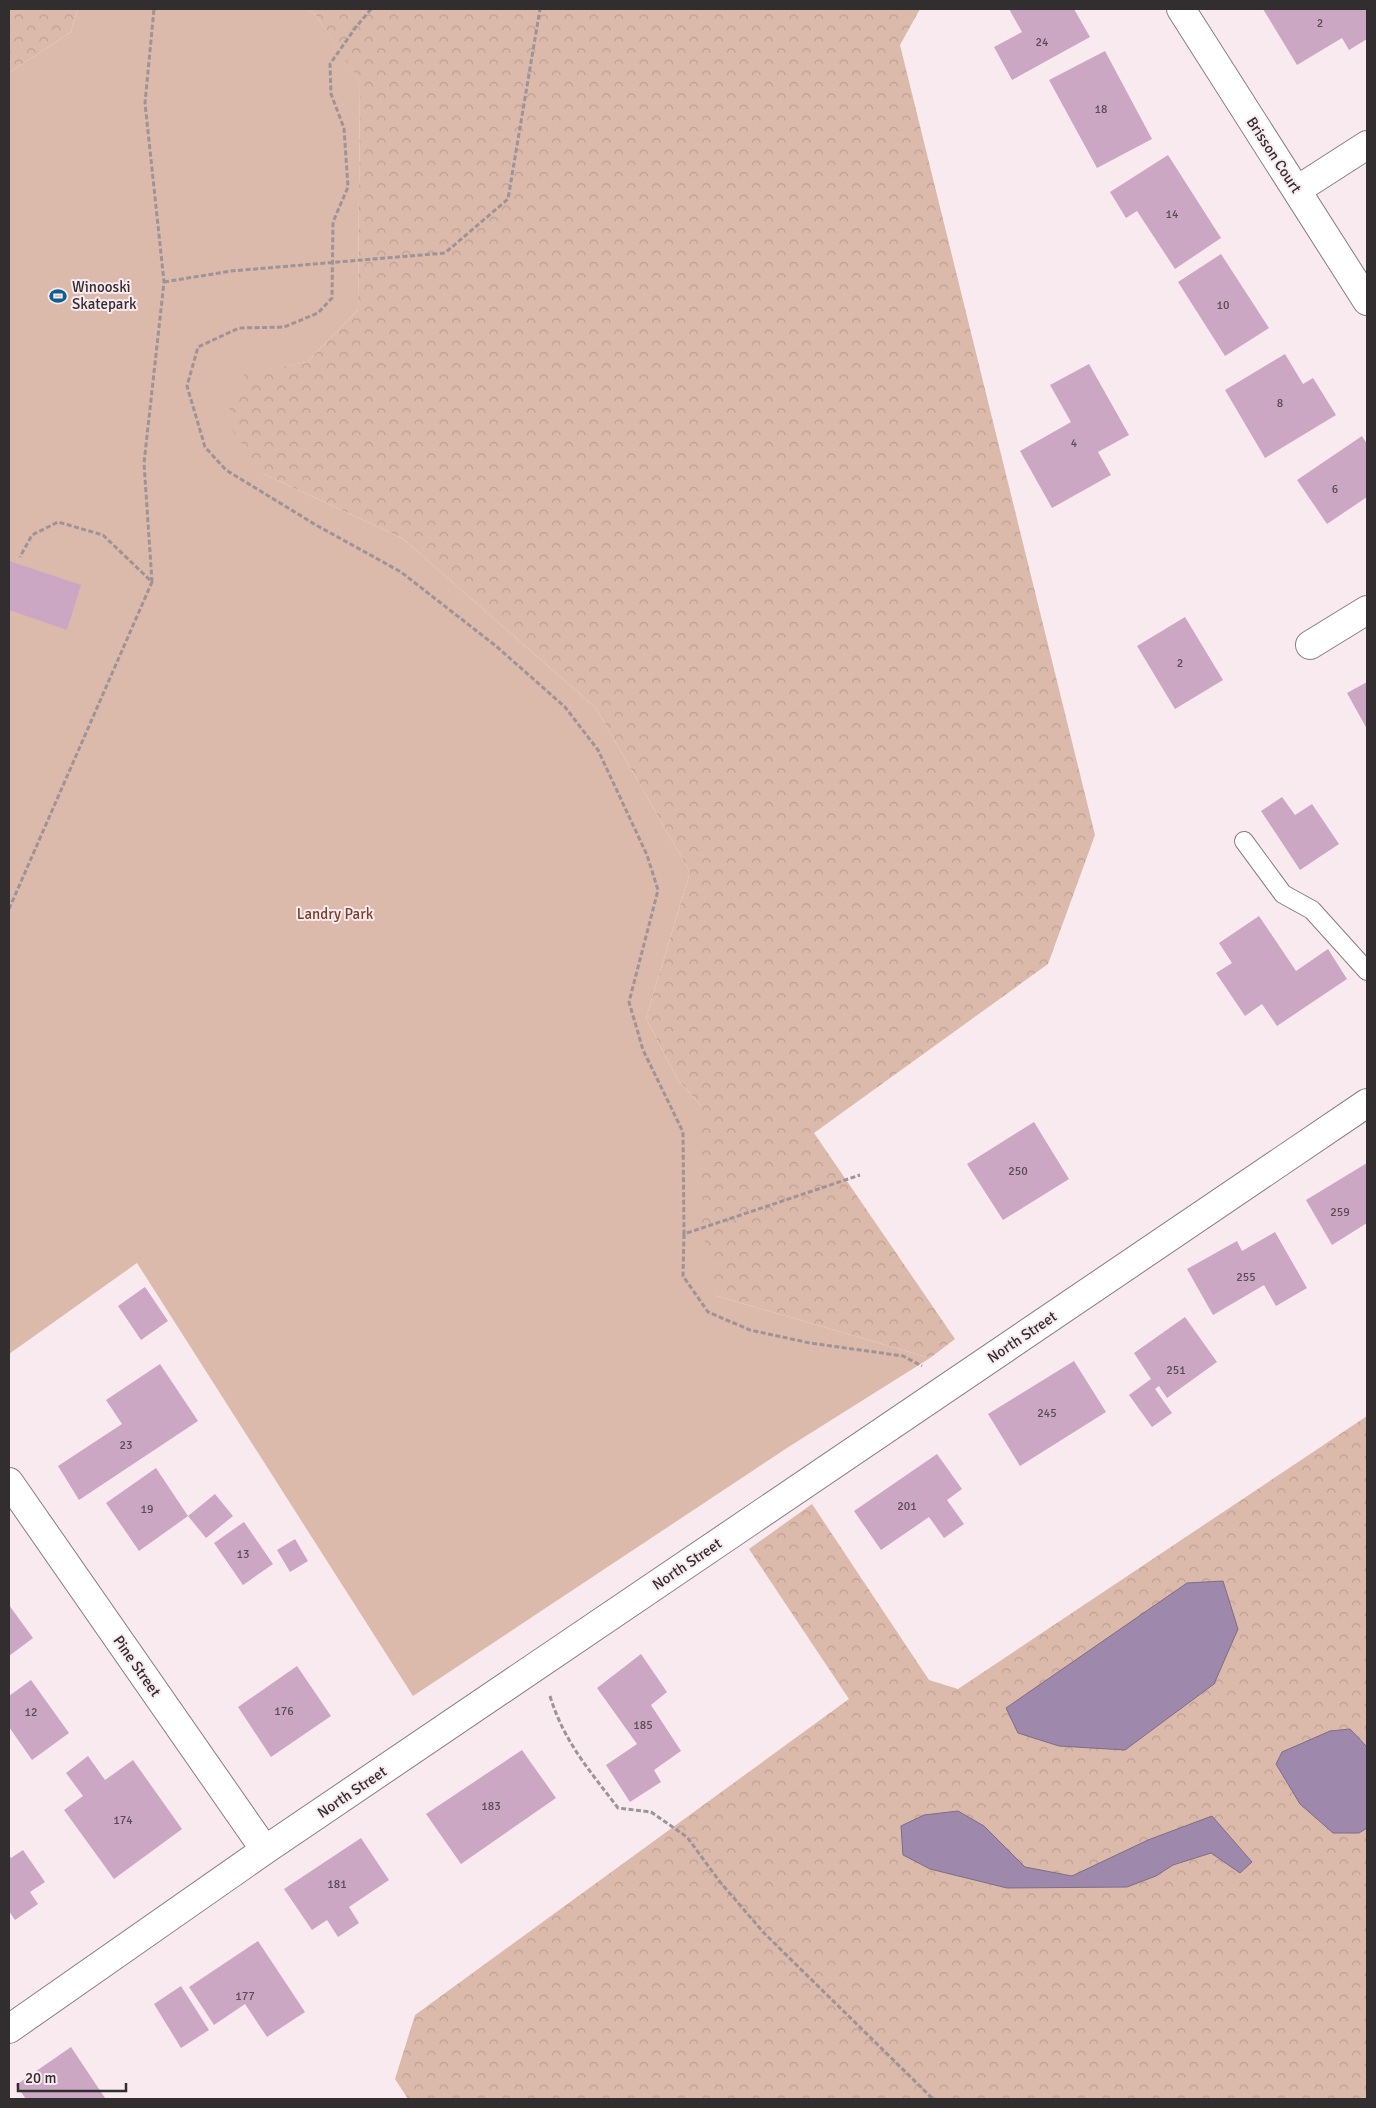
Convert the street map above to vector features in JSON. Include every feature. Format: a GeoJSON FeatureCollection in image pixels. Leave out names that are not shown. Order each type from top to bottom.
{"type":"FeatureCollection","features":[{"type":"Feature","properties":{"kind":"street","name":"Brisson Court"},"geometry":{"type":"LineString","coordinates":[[1181,9],[1367,301]]}},
{"type":"Feature","properties":{"kind":"street"},"geometry":{"type":"LineString","coordinates":[[1296,190],[1367,144]]}},
{"type":"Feature","properties":{"kind":"street"},"geometry":{"type":"LineString","coordinates":[[1310,645],[1367,610]]}},
{"type":"Feature","properties":{"kind":"street","name":"North Street"},"geometry":{"type":"LineString","coordinates":[[9,2029],[265,1850],[1367,1103]]}},
{"type":"Feature","properties":{"kind":"street","name":"Pine Street"},"geometry":{"type":"LineString","coordinates":[[9,1482],[265,1850]]}},
{"type":"Feature","properties":{"kind":"lane"},"geometry":{"type":"LineString","coordinates":[[1244,841],[1283,894],[1312,910],[1367,971]]}},
{"type":"Feature","properties":{"kind":"path"},"geometry":{"type":"LineString","coordinates":[[9,910],[152,582],[144,463],[164,282],[145,103],[154,9]]}},
{"type":"Feature","properties":{"kind":"path"},"geometry":{"type":"LineString","coordinates":[[371,9],[330,64],[331,94],[344,128],[348,187],[333,222],[332,298],[318,313],[284,327],[239,328],[198,347],[187,386],[205,447],[226,470],[316,525],[401,572],[416,583],[496,646],[565,707],[598,750],[647,854],[658,890],[629,1002],[643,1050],[683,1132],[683,1276],[708,1312],[750,1330],[793,1339],[903,1356],[954,1383]]}},
{"type":"Feature","properties":{"kind":"path"},"geometry":{"type":"LineString","coordinates":[[164,282],[231,271],[445,253],[508,199],[540,9]]}},
{"type":"Feature","properties":{"kind":"path"},"geometry":{"type":"LineString","coordinates":[[20,557],[32,534],[58,522],[103,535],[152,582]]}},
{"type":"Feature","properties":{"kind":"path"},"geometry":{"type":"LineString","coordinates":[[684,1234],[860,1175]]}},
{"type":"Feature","properties":{"kind":"path"},"geometry":{"type":"LineString","coordinates":[[540,1664],[556,1714],[575,1752],[618,1808],[651,1812],[687,1837],[720,1882],[764,1933],[933,2099]]}},
{"type":"Feature","properties":{"kind":"green space"},"geometry":{"type":"Polygon","coordinates":[[[9,9],[78,9],[71,32],[9,73],[9,9]]]}},
{"type":"Feature","properties":{"kind":"green space","name":"Landry Park"},"geometry":{"type":"Polygon","coordinates":[[[78,9],[306,9],[315,14],[360,81],[358,310],[307,362],[245,374],[264,474],[402,538],[596,708],[690,872],[646,1018],[676,1077],[701,1106],[701,1149],[717,1296],[930,1358],[790,1446],[413,1696],[137,1263],[9,1354],[9,73],[71,32],[78,9]]]}},
{"type":"Feature","properties":{"kind":"green space"},"geometry":{"type":"Polygon","coordinates":[[[306,9],[920,9],[900,45],[1095,835],[1048,964],[814,1133],[955,1339],[930,1358],[717,1296],[697,1205],[701,1149],[701,1106],[676,1077],[646,1018],[690,872],[596,708],[402,538],[264,474],[225,420],[245,373],[307,362],[358,310],[360,82],[315,14],[306,9]]]}},
{"type":"Feature","properties":{"kind":"green space"},"geometry":{"type":"Polygon","coordinates":[[[1367,1416],[1367,2099],[408,2099],[395,2079],[415,2015],[849,1699],[749,1549],[812,1504],[929,1680],[958,1689],[1367,1416]]]}},
{"type":"Feature","properties":{"kind":"shaded area"},"geometry":{"type":"Polygon","coordinates":[[[1223,1581],[1238,1629],[1214,1684],[1125,1750],[1059,1746],[1018,1733],[1006,1708],[1187,1583],[1223,1581]]]}},
{"type":"Feature","properties":{"kind":"shaded area"},"geometry":{"type":"Polygon","coordinates":[[[1350,1729],[1367,1747],[1367,1828],[1359,1833],[1333,1833],[1300,1804],[1276,1764],[1282,1752],[1330,1731],[1350,1729]]]}},
{"type":"Feature","properties":{"kind":"shaded area"},"geometry":{"type":"Polygon","coordinates":[[[958,1811],[984,1826],[1025,1867],[1072,1876],[1148,1840],[1212,1816],[1252,1862],[1240,1873],[1211,1853],[1173,1865],[1156,1876],[1127,1887],[1007,1888],[930,1869],[903,1855],[901,1826],[924,1815],[958,1811]]]}},
{"type":"Feature","properties":{"kind":"building"},"geometry":{"type":"Polygon","coordinates":[[[1009,9],[1074,9],[1090,37],[1012,80],[994,47],[1022,32],[1009,9]]]}},
{"type":"Feature","properties":{"kind":"building"},"geometry":{"type":"Polygon","coordinates":[[[1263,9],[1367,9],[1367,39],[1349,50],[1342,38],[1297,65],[1263,9]]]}},
{"type":"Feature","properties":{"kind":"building"},"geometry":{"type":"Polygon","coordinates":[[[1105,51],[1152,139],[1097,168],[1049,80],[1105,51]]]}},
{"type":"Feature","properties":{"kind":"building"},"geometry":{"type":"Polygon","coordinates":[[[1168,155],[1221,238],[1175,269],[1137,211],[1126,218],[1110,192],[1168,155]]]}},
{"type":"Feature","properties":{"kind":"building"},"geometry":{"type":"Polygon","coordinates":[[[1221,254],[1269,328],[1225,356],[1178,282],[1221,254]]]}},
{"type":"Feature","properties":{"kind":"building"},"geometry":{"type":"Polygon","coordinates":[[[1285,354],[1303,384],[1313,378],[1336,415],[1265,458],[1225,390],[1285,354]]]}},
{"type":"Feature","properties":{"kind":"building"},"geometry":{"type":"Polygon","coordinates":[[[1089,364],[1129,435],[1098,452],[1111,475],[1052,508],[1020,451],[1071,422],[1050,385],[1089,364]]]}},
{"type":"Feature","properties":{"kind":"building"},"geometry":{"type":"Polygon","coordinates":[[[1362,436],[1367,444],[1367,497],[1327,524],[1297,480],[1362,436]]]}},
{"type":"Feature","properties":{"kind":"building"},"geometry":{"type":"Polygon","coordinates":[[[9,561],[81,585],[67,630],[9,610],[9,561]]]}},
{"type":"Feature","properties":{"kind":"building"},"geometry":{"type":"Polygon","coordinates":[[[1185,617],[1223,680],[1175,709],[1137,646],[1185,617]]]}},
{"type":"Feature","properties":{"kind":"building"},"geometry":{"type":"Polygon","coordinates":[[[1367,682],[1367,729],[1347,693],[1367,682]]]}},
{"type":"Feature","properties":{"kind":"building"},"geometry":{"type":"Polygon","coordinates":[[[1282,797],[1295,815],[1312,804],[1339,844],[1300,870],[1261,811],[1282,797]]]}},
{"type":"Feature","properties":{"kind":"building"},"geometry":{"type":"Polygon","coordinates":[[[1259,916],[1296,971],[1328,949],[1347,979],[1277,1026],[1262,1004],[1245,1016],[1216,973],[1232,963],[1219,943],[1259,916]]]}},
{"type":"Feature","properties":{"kind":"building"},"geometry":{"type":"Polygon","coordinates":[[[1034,1122],[1069,1179],[1003,1220],[967,1164],[1034,1122]]]}},
{"type":"Feature","properties":{"kind":"building"},"geometry":{"type":"Polygon","coordinates":[[[1367,1163],[1367,1223],[1332,1245],[1306,1200],[1367,1163]]]}},
{"type":"Feature","properties":{"kind":"building"},"geometry":{"type":"Polygon","coordinates":[[[1275,1232],[1307,1288],[1276,1306],[1264,1285],[1213,1315],[1187,1269],[1237,1241],[1242,1251],[1275,1232]]]}},
{"type":"Feature","properties":{"kind":"building"},"geometry":{"type":"Polygon","coordinates":[[[145,1287],[168,1321],[141,1340],[118,1306],[145,1287]]]}},
{"type":"Feature","properties":{"kind":"building"},"geometry":{"type":"Polygon","coordinates":[[[1185,1317],[1217,1362],[1167,1398],[1159,1386],[1155,1389],[1172,1413],[1152,1427],[1129,1395],[1151,1379],[1134,1353],[1185,1317]]]}},
{"type":"Feature","properties":{"kind":"building"},"geometry":{"type":"Polygon","coordinates":[[[1074,1361],[1106,1412],[1020,1466],[988,1414],[1074,1361]]]}},
{"type":"Feature","properties":{"kind":"building"},"geometry":{"type":"Polygon","coordinates":[[[160,1364],[198,1421],[79,1500],[58,1466],[122,1424],[106,1400],[160,1364]]]}},
{"type":"Feature","properties":{"kind":"building"},"geometry":{"type":"Polygon","coordinates":[[[937,1454],[962,1489],[947,1500],[964,1524],[944,1538],[929,1517],[881,1550],[854,1511],[937,1454]]]}},
{"type":"Feature","properties":{"kind":"building"},"geometry":{"type":"Polygon","coordinates":[[[156,1468],[188,1516],[139,1551],[106,1503],[156,1468]]]}},
{"type":"Feature","properties":{"kind":"building"},"geometry":{"type":"Polygon","coordinates":[[[215,1494],[233,1516],[206,1538],[188,1516],[215,1494]]]}},
{"type":"Feature","properties":{"kind":"building"},"geometry":{"type":"Polygon","coordinates":[[[244,1522],[273,1564],[243,1585],[214,1543],[244,1522]]]}},
{"type":"Feature","properties":{"kind":"building"},"geometry":{"type":"Polygon","coordinates":[[[295,1539],[308,1561],[290,1572],[277,1550],[295,1539]]]}},
{"type":"Feature","properties":{"kind":"building"},"geometry":{"type":"Polygon","coordinates":[[[9,1605],[33,1638],[9,1656],[9,1605]]]}},
{"type":"Feature","properties":{"kind":"building"},"geometry":{"type":"Polygon","coordinates":[[[641,1654],[667,1692],[651,1705],[681,1751],[654,1770],[661,1782],[630,1802],[606,1765],[637,1744],[597,1688],[641,1654]]]}},
{"type":"Feature","properties":{"kind":"building"},"geometry":{"type":"Polygon","coordinates":[[[297,1666],[331,1716],[271,1757],[238,1707],[297,1666]]]}},
{"type":"Feature","properties":{"kind":"building"},"geometry":{"type":"Polygon","coordinates":[[[31,1680],[69,1733],[32,1760],[9,1727],[9,1696],[31,1680]]]}},
{"type":"Feature","properties":{"kind":"building"},"geometry":{"type":"Polygon","coordinates":[[[522,1750],[556,1798],[461,1864],[426,1814],[522,1750]]]}},
{"type":"Feature","properties":{"kind":"building"},"geometry":{"type":"Polygon","coordinates":[[[88,1756],[105,1780],[133,1760],[182,1829],[114,1879],[64,1810],[83,1796],[66,1773],[88,1756]]]}},
{"type":"Feature","properties":{"kind":"building"},"geometry":{"type":"Polygon","coordinates":[[[361,1838],[389,1880],[349,1907],[359,1923],[338,1937],[327,1920],[312,1930],[284,1889],[361,1838]]]}},
{"type":"Feature","properties":{"kind":"building"},"geometry":{"type":"Polygon","coordinates":[[[23,1850],[45,1882],[30,1892],[38,1904],[15,1920],[9,1911],[9,1855],[11,1858],[23,1850]]]}},
{"type":"Feature","properties":{"kind":"building"},"geometry":{"type":"Polygon","coordinates":[[[258,1941],[305,2012],[267,2037],[245,2004],[214,2025],[189,1987],[258,1941]]]}},
{"type":"Feature","properties":{"kind":"building"},"geometry":{"type":"Polygon","coordinates":[[[181,1986],[209,2030],[181,2048],[154,2004],[181,1986]]]}},
{"type":"Feature","properties":{"kind":"building"},"geometry":{"type":"Polygon","coordinates":[[[71,2047],[105,2098],[26,2099],[16,2085],[71,2047]]]}},
{"type":"Feature","properties":{"kind":"place","name":"Winooski Skatepark"},"geometry":{"type":"Point","coordinates":[58,296]}}]}
